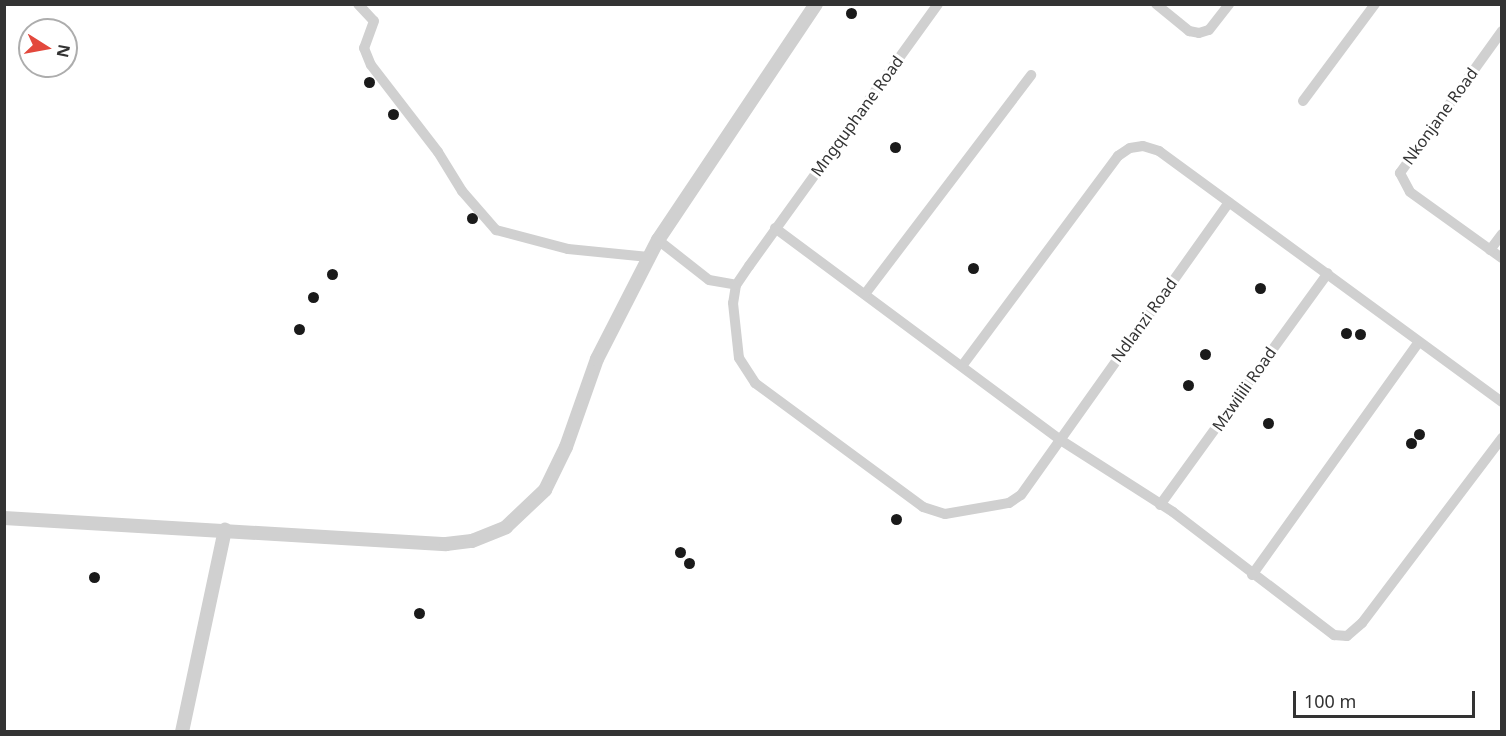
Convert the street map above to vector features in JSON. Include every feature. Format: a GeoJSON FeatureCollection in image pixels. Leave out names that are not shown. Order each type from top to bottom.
{"type":"FeatureCollection","features":[{"type":"Feature","properties":{"kind":"street"},"geometry":{"type":"LineString","coordinates":[[358,4],[374,21],[364,48],[371,65],[438,152],[462,191],[496,230],[567,249],[649,257]]}},
{"type":"Feature","properties":{"kind":"street"},"geometry":{"type":"LineString","coordinates":[[4,518],[446,544],[472,541],[506,527],[545,490],[566,447],[597,359],[658,240],[816,4]]}},
{"type":"Feature","properties":{"kind":"street","name":"Mngquphane Road"},"geometry":{"type":"LineString","coordinates":[[736,285],[938,4]]}},
{"type":"Feature","properties":{"kind":"street"},"geometry":{"type":"LineString","coordinates":[[1158,7],[1189,31],[1199,33],[1209,30],[1229,4]]}},
{"type":"Feature","properties":{"kind":"street"},"geometry":{"type":"LineString","coordinates":[[1303,101],[1375,4]]}},
{"type":"Feature","properties":{"kind":"street","name":"Nkonjane Road"},"geometry":{"type":"LineString","coordinates":[[1490,250],[1410,192],[1400,173],[1502,31]]}},
{"type":"Feature","properties":{"kind":"street"},"geometry":{"type":"LineString","coordinates":[[865,294],[1031,75]]}},
{"type":"Feature","properties":{"kind":"street"},"geometry":{"type":"LineString","coordinates":[[962,366],[1124,151],[1143,146],[1159,151],[1328,273],[1418,343],[1502,402]]}},
{"type":"Feature","properties":{"kind":"street","name":"Ndlanzi Road"},"geometry":{"type":"LineString","coordinates":[[736,285],[736,346],[755,383],[932,513],[1013,501],[1024,491],[1229,202]]}},
{"type":"Feature","properties":{"kind":"street"},"geometry":{"type":"LineString","coordinates":[[775,228],[1059,439],[1160,505],[1329,633],[1344,637],[1352,633],[1502,438]]}},
{"type":"Feature","properties":{"kind":"street"},"geometry":{"type":"LineString","coordinates":[[1502,234],[1490,250],[1502,258]]}},
{"type":"Feature","properties":{"kind":"street"},"geometry":{"type":"LineString","coordinates":[[658,240],[709,280],[736,285]]}},
{"type":"Feature","properties":{"kind":"street","name":"Mzwilili Road"},"geometry":{"type":"LineString","coordinates":[[1160,505],[1328,273]]}},
{"type":"Feature","properties":{"kind":"street"},"geometry":{"type":"LineString","coordinates":[[1252,575],[1418,343]]}},
{"type":"Feature","properties":{"kind":"street"},"geometry":{"type":"LineString","coordinates":[[182,732],[225,531]]}},
{"type":"Feature","properties":{"kind":"building"},"geometry":{"type":"Polygon","coordinates":[[[851,8],[855,9],[855,17],[851,18],[847,17],[846,13],[847,9],[851,8]]]}},
{"type":"Feature","properties":{"kind":"building"},"geometry":{"type":"Polygon","coordinates":[[[369,77],[373,78],[373,86],[369,87],[365,86],[364,82],[365,78],[369,77]]]}},
{"type":"Feature","properties":{"kind":"building"},"geometry":{"type":"Polygon","coordinates":[[[393,109],[397,110],[397,118],[393,119],[389,118],[388,114],[389,110],[393,109]]]}},
{"type":"Feature","properties":{"kind":"building"},"geometry":{"type":"Polygon","coordinates":[[[895,142],[899,143],[899,151],[895,152],[891,151],[890,147],[891,143],[895,142]]]}},
{"type":"Feature","properties":{"kind":"building"},"geometry":{"type":"Polygon","coordinates":[[[472,213],[476,214],[476,222],[472,223],[468,222],[467,218],[468,214],[472,213]]]}},
{"type":"Feature","properties":{"kind":"building"},"geometry":{"type":"Polygon","coordinates":[[[973,263],[977,264],[977,272],[973,273],[969,272],[968,268],[969,264],[973,263]]]}},
{"type":"Feature","properties":{"kind":"building"},"geometry":{"type":"Polygon","coordinates":[[[332,269],[336,270],[336,278],[332,279],[328,278],[327,274],[328,270],[332,269]]]}},
{"type":"Feature","properties":{"kind":"building"},"geometry":{"type":"Polygon","coordinates":[[[1260,283],[1264,284],[1264,292],[1260,293],[1256,292],[1255,288],[1256,284],[1260,283]]]}},
{"type":"Feature","properties":{"kind":"building"},"geometry":{"type":"Polygon","coordinates":[[[313,292],[317,293],[317,301],[313,302],[309,301],[308,297],[309,293],[313,292]]]}},
{"type":"Feature","properties":{"kind":"building"},"geometry":{"type":"Polygon","coordinates":[[[299,324],[303,325],[303,333],[299,334],[295,333],[294,329],[295,325],[299,324]]]}},
{"type":"Feature","properties":{"kind":"building"},"geometry":{"type":"Polygon","coordinates":[[[1346,328],[1350,329],[1350,337],[1346,338],[1342,337],[1341,333],[1342,329],[1346,328]]]}},
{"type":"Feature","properties":{"kind":"building"},"geometry":{"type":"Polygon","coordinates":[[[1360,329],[1364,330],[1364,338],[1360,339],[1356,338],[1355,334],[1356,330],[1360,329]]]}},
{"type":"Feature","properties":{"kind":"building"},"geometry":{"type":"Polygon","coordinates":[[[1205,349],[1209,350],[1209,358],[1205,359],[1201,358],[1200,354],[1201,350],[1205,349]]]}},
{"type":"Feature","properties":{"kind":"building"},"geometry":{"type":"Polygon","coordinates":[[[1188,380],[1192,381],[1192,389],[1188,390],[1184,389],[1183,385],[1184,381],[1188,380]]]}},
{"type":"Feature","properties":{"kind":"building"},"geometry":{"type":"Polygon","coordinates":[[[1268,418],[1272,419],[1272,427],[1268,428],[1264,427],[1263,423],[1264,419],[1268,418]]]}},
{"type":"Feature","properties":{"kind":"building"},"geometry":{"type":"Polygon","coordinates":[[[1419,429],[1423,430],[1423,438],[1419,439],[1415,438],[1414,434],[1415,430],[1419,429]]]}},
{"type":"Feature","properties":{"kind":"building"},"geometry":{"type":"Polygon","coordinates":[[[1411,438],[1415,439],[1415,447],[1411,448],[1407,447],[1406,443],[1407,439],[1411,438]]]}},
{"type":"Feature","properties":{"kind":"building"},"geometry":{"type":"Polygon","coordinates":[[[896,514],[900,515],[900,523],[896,524],[892,523],[891,519],[892,515],[896,514]]]}},
{"type":"Feature","properties":{"kind":"building"},"geometry":{"type":"Polygon","coordinates":[[[680,547],[684,548],[684,556],[680,557],[676,556],[675,552],[676,548],[680,547]]]}},
{"type":"Feature","properties":{"kind":"building"},"geometry":{"type":"Polygon","coordinates":[[[689,558],[693,559],[693,567],[689,568],[685,567],[684,563],[685,559],[689,558]]]}},
{"type":"Feature","properties":{"kind":"building"},"geometry":{"type":"Polygon","coordinates":[[[94,572],[98,573],[98,581],[94,582],[90,581],[89,577],[90,573],[94,572]]]}},
{"type":"Feature","properties":{"kind":"building"},"geometry":{"type":"Polygon","coordinates":[[[419,608],[423,609],[423,617],[419,618],[415,617],[414,613],[415,609],[419,608]]]}}]}
